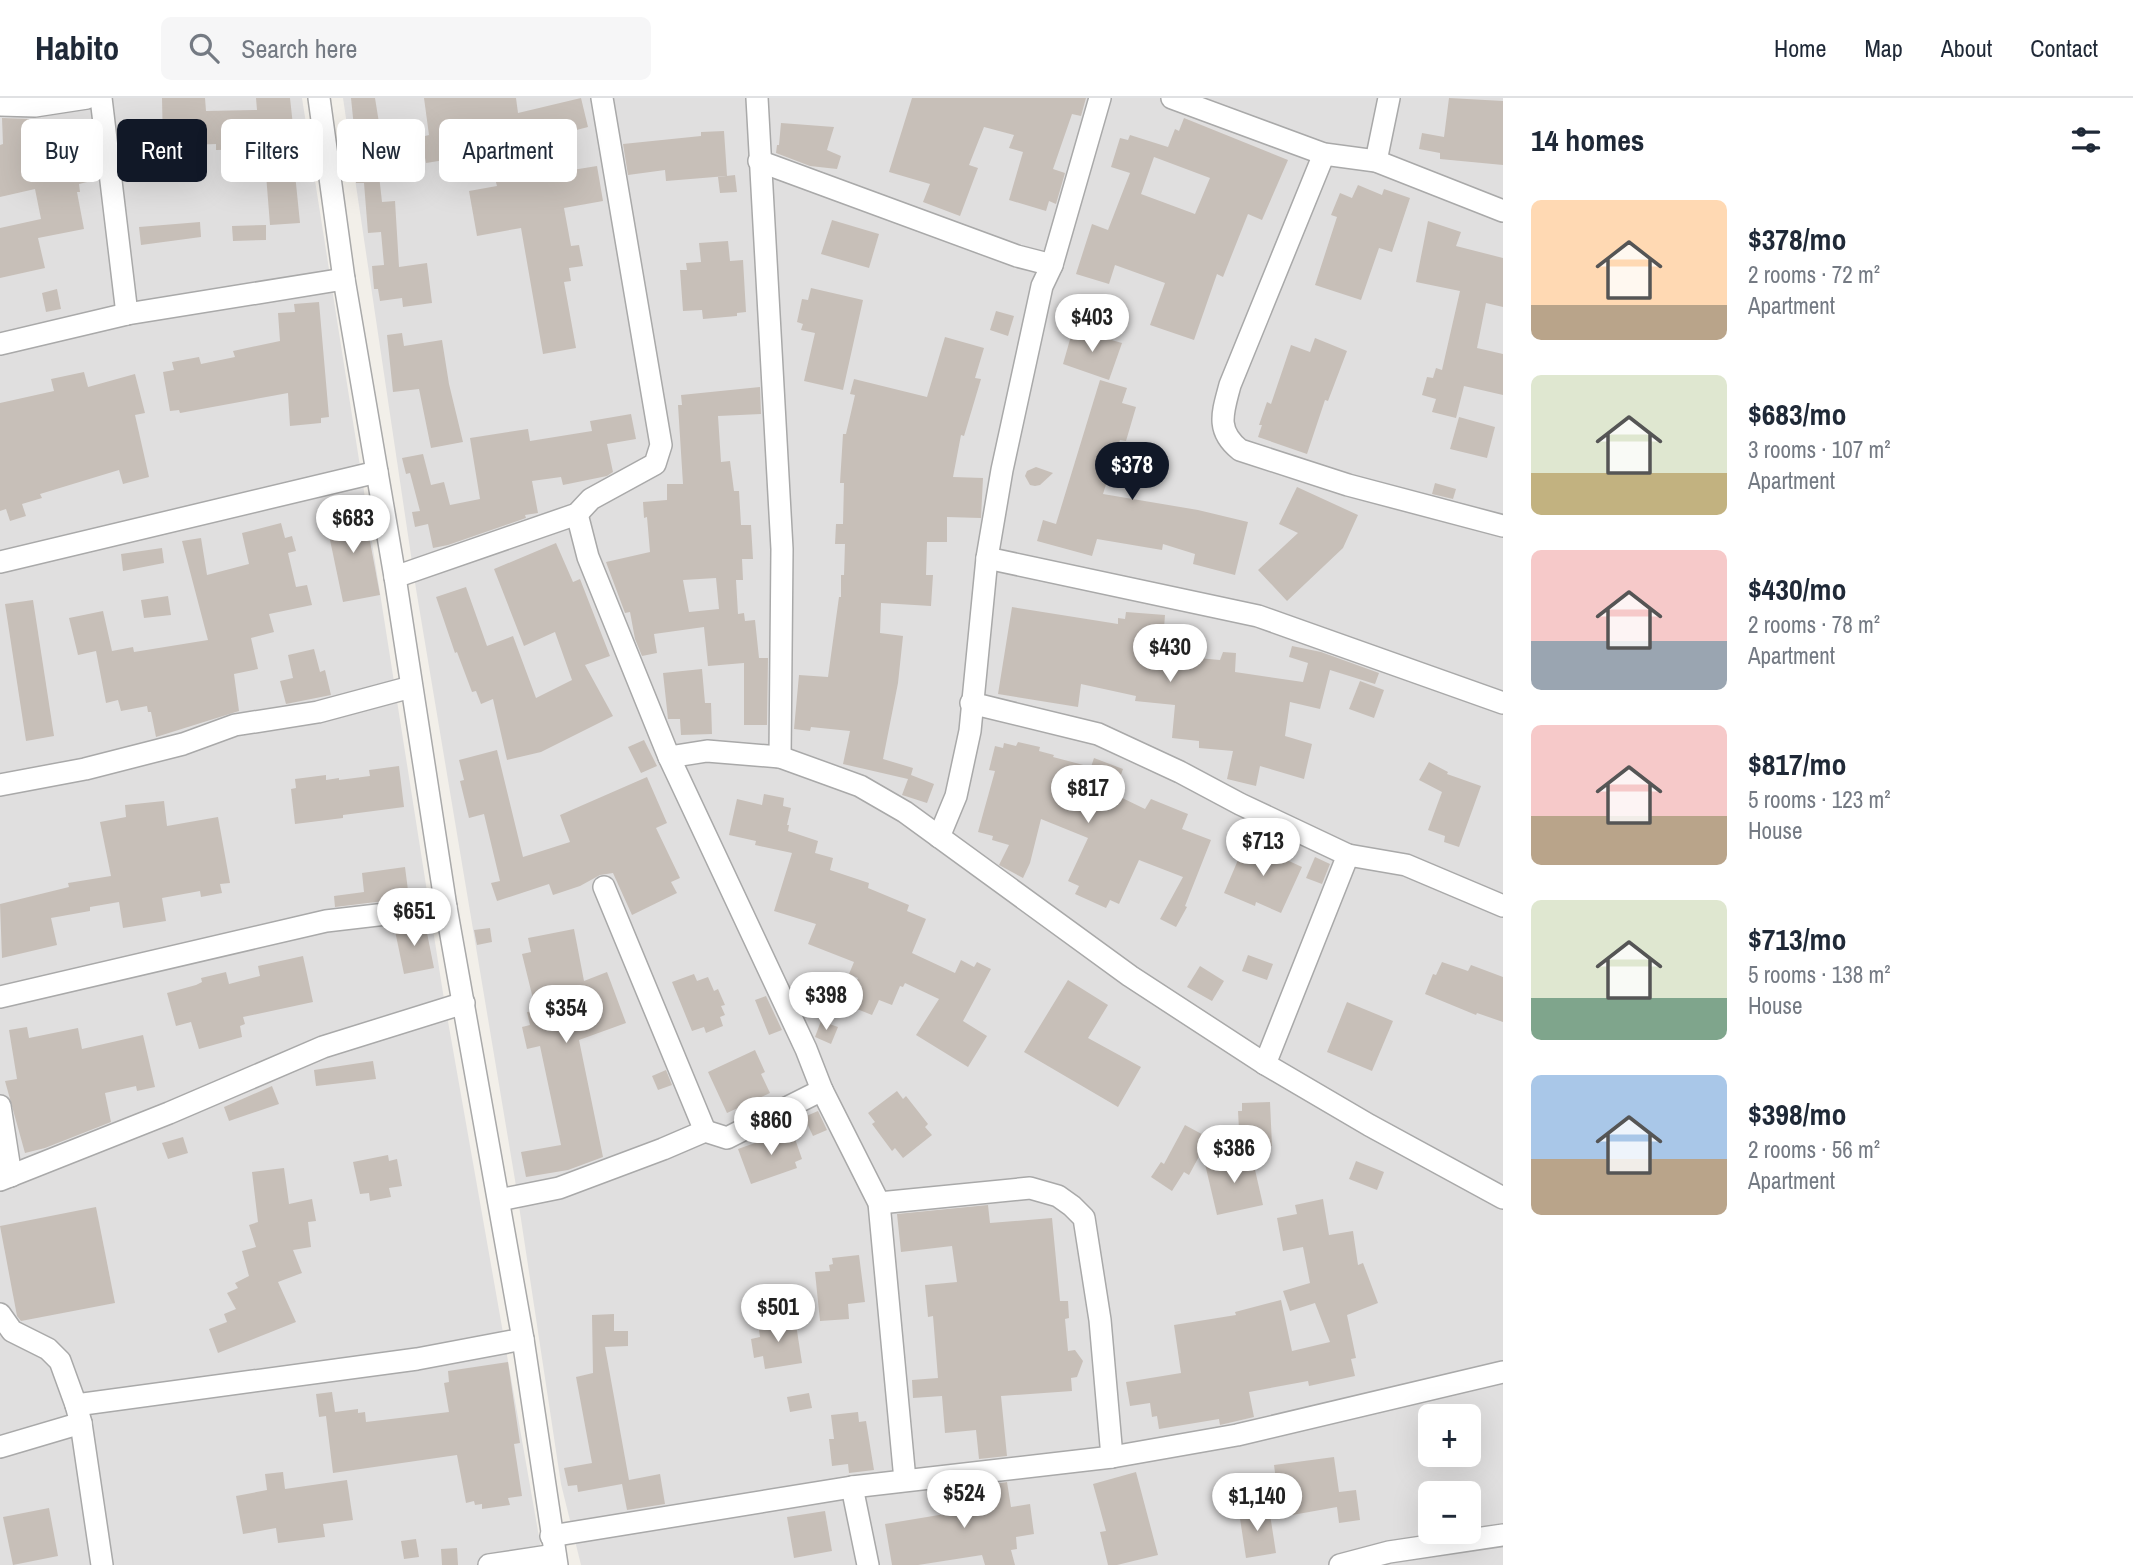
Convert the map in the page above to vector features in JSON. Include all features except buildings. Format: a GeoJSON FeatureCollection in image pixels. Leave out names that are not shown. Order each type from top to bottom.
{"type":"FeatureCollection","features":[{"type":"Feature","properties":{"kind":"street"},"geometry":{"type":"LineString","coordinates":[[0,105],[35,106],[87,98]]}},
{"type":"Feature","properties":{"kind":"street"},"geometry":{"type":"LineString","coordinates":[[101,98],[127,314]]}},
{"type":"Feature","properties":{"kind":"street"},"geometry":{"type":"LineString","coordinates":[[319,98],[344,279],[395,578],[446,907],[523,1339],[555,1552]]}},
{"type":"Feature","properties":{"kind":"street"},"geometry":{"type":"LineString","coordinates":[[395,578],[577,514],[591,499],[655,464],[661,445],[601,98]]}},
{"type":"Feature","properties":{"kind":"street"},"geometry":{"type":"LineString","coordinates":[[757,98],[782,549],[780,757]]}},
{"type":"Feature","properties":{"kind":"street"},"geometry":{"type":"LineString","coordinates":[[939,837],[956,796],[970,731],[986,558],[1021,375],[1042,286],[1052,265],[1100,98]]}},
{"type":"Feature","properties":{"kind":"street"},"geometry":{"type":"LineString","coordinates":[[1172,98],[1324,154],[1376,161],[1503,211]]}},
{"type":"Feature","properties":{"kind":"street"},"geometry":{"type":"LineString","coordinates":[[1376,161],[1390,98]]}},
{"type":"Feature","properties":{"kind":"street"},"geometry":{"type":"LineString","coordinates":[[1324,154],[1230,385],[1221,418],[1228,441],[1240,450],[1348,485],[1502,520]]}},
{"type":"Feature","properties":{"kind":"street"},"geometry":{"type":"LineString","coordinates":[[760,161],[1017,256],[1052,265]]}},
{"type":"Feature","properties":{"kind":"street"},"geometry":{"type":"LineString","coordinates":[[0,344],[127,314],[344,279]]}},
{"type":"Feature","properties":{"kind":"street"},"geometry":{"type":"LineString","coordinates":[[0,562],[377,472]]}},
{"type":"Feature","properties":{"kind":"street"},"geometry":{"type":"LineString","coordinates":[[577,514],[588,557],[669,757],[806,1049],[822,1090],[879,1203],[905,1480]]}},
{"type":"Feature","properties":{"kind":"street"},"geometry":{"type":"LineString","coordinates":[[986,558],[1258,617],[1503,703]]}},
{"type":"Feature","properties":{"kind":"street"},"geometry":{"type":"LineString","coordinates":[[0,785],[85,769],[183,744],[235,725],[318,712],[411,687]]}},
{"type":"Feature","properties":{"kind":"street"},"geometry":{"type":"LineString","coordinates":[[971,703],[1098,734],[1348,855],[1406,865],[1503,906]]}},
{"type":"Feature","properties":{"kind":"street"},"geometry":{"type":"LineString","coordinates":[[669,757],[707,751],[780,757],[860,786],[905,811],[1129,976],[1265,1064],[1369,1125],[1503,1198]]}},
{"type":"Feature","properties":{"kind":"street"},"geometry":{"type":"LineString","coordinates":[[1265,1064],[1348,855]]}},
{"type":"Feature","properties":{"kind":"street"},"geometry":{"type":"LineString","coordinates":[[604,887],[705,1131]]}},
{"type":"Feature","properties":{"kind":"street"},"geometry":{"type":"LineString","coordinates":[[0,998],[326,921],[446,907]]}},
{"type":"Feature","properties":{"kind":"street"},"geometry":{"type":"LineString","coordinates":[[0,1106],[6,1178],[169,1113],[323,1046],[464,1003]]}},
{"type":"Feature","properties":{"kind":"street"},"geometry":{"type":"LineString","coordinates":[[499,1200],[559,1188],[705,1131],[727,1138],[822,1090]]}},
{"type":"Feature","properties":{"kind":"street"},"geometry":{"type":"LineString","coordinates":[[879,1203],[1030,1188],[1058,1196],[1084,1218],[1104,1355],[1112,1457]]}},
{"type":"Feature","properties":{"kind":"street"},"geometry":{"type":"LineString","coordinates":[[0,1314],[12,1331],[48,1349],[60,1361],[78,1414],[102,1565]]}},
{"type":"Feature","properties":{"kind":"street"},"geometry":{"type":"LineString","coordinates":[[0,1447],[78,1414],[417,1359],[523,1339]]}},
{"type":"Feature","properties":{"kind":"street"},"geometry":{"type":"LineString","coordinates":[[489,1565],[852,1487],[1112,1457],[1237,1435],[1503,1372]]}},
{"type":"Feature","properties":{"kind":"street"},"geometry":{"type":"LineString","coordinates":[[852,1487],[868,1565]]}},
{"type":"Feature","properties":{"kind":"street"},"geometry":{"type":"LineString","coordinates":[[1340,1565],[1389,1552],[1503,1535]]}},
{"type":"Feature","properties":{"kind":"shaded area"},"geometry":{"type":"Polygon","coordinates":[[[0,98],[302,98],[305,119],[221,119],[221,182],[315,182],[443,993],[544,1565],[0,1565],[0,98]]]}},
{"type":"Feature","properties":{"kind":"shaded area"},"geometry":{"type":"Polygon","coordinates":[[[343,98],[1503,98],[1503,1565],[581,1565],[561,1484],[516,1186],[416,589],[355,182],[425,182],[425,119],[346,119],[343,98]]]}}]}
